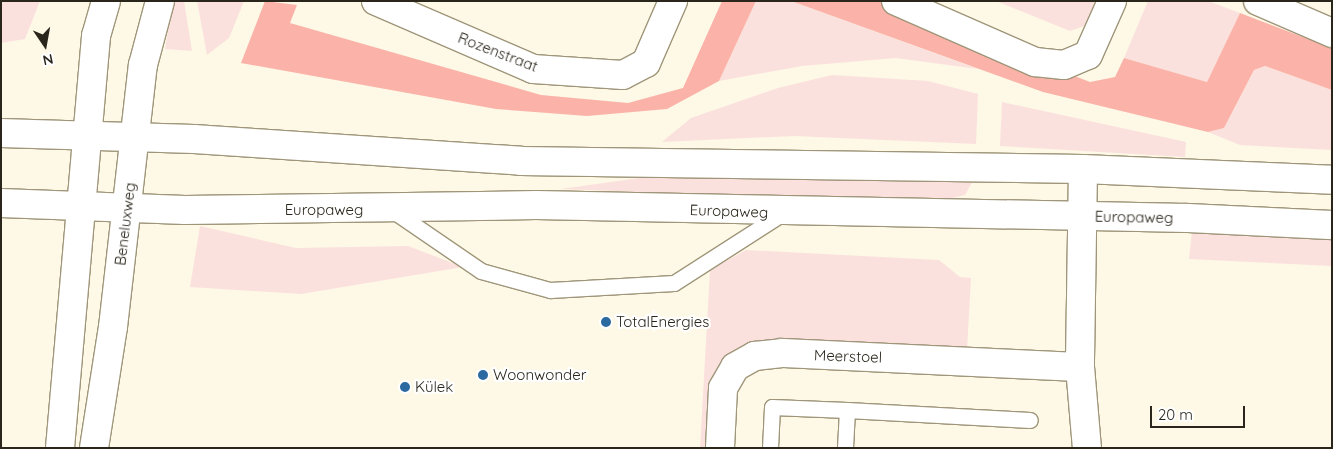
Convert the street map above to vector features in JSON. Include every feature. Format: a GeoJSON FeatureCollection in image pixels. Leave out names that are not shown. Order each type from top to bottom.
{"type":"FeatureCollection","features":[{"type":"Feature","properties":{"kind":"street"},"geometry":{"type":"LineString","coordinates":[[60,448],[96,36],[106,1]]}},
{"type":"Feature","properties":{"kind":"street","name":"Beneluxweg"},"geometry":{"type":"LineString","coordinates":[[94,448],[143,65],[160,1]]}},
{"type":"Feature","properties":{"kind":"street","name":"Rozenstraat"},"geometry":{"type":"LineString","coordinates":[[376,1],[533,69],[624,75],[646,63],[673,1]]}},
{"type":"Feature","properties":{"kind":"street"},"geometry":{"type":"LineString","coordinates":[[896,1],[1035,62],[1064,65],[1088,55],[1112,1]]}},
{"type":"Feature","properties":{"kind":"street"},"geometry":{"type":"LineString","coordinates":[[1258,1],[1332,33]]}},
{"type":"Feature","properties":{"kind":"street"},"geometry":{"type":"LineString","coordinates":[[1,133],[134,138],[521,161],[1083,169],[1332,180]]}},
{"type":"Feature","properties":{"kind":"street"},"geometry":{"type":"LineString","coordinates":[[1083,169],[1080,217],[1080,367],[1087,441]]}},
{"type":"Feature","properties":{"kind":"street"},"geometry":{"type":"LineString","coordinates":[[1,203],[81,204]]}},
{"type":"Feature","properties":{"kind":"street","name":"Europaweg"},"geometry":{"type":"LineString","coordinates":[[81,204],[126,207],[392,210],[536,206],[1080,217],[1332,225]]}},
{"type":"Feature","properties":{"kind":"street","name":"Meerstoel"},"geometry":{"type":"LineString","coordinates":[[720,448],[723,388],[735,367],[755,356],[782,353],[1080,367]]}},
{"type":"Feature","properties":{"kind":"lane"},"geometry":{"type":"LineString","coordinates":[[392,210],[481,271],[550,290],[674,283],[784,212]]}},
{"type":"Feature","properties":{"kind":"lane"},"geometry":{"type":"LineString","coordinates":[[770,448],[772,407],[1030,420]]}},
{"type":"Feature","properties":{"kind":"lane"},"geometry":{"type":"LineString","coordinates":[[845,448],[847,410]]}},
{"type":"Feature","properties":{"kind":"shaded area"},"geometry":{"type":"Polygon","coordinates":[[[1,1],[40,1],[25,39],[1,43],[1,1]]]}},
{"type":"Feature","properties":{"kind":"shaded area"},"geometry":{"type":"Polygon","coordinates":[[[173,1],[184,1],[192,51],[165,49],[173,1]]]}},
{"type":"Feature","properties":{"kind":"shaded area"},"geometry":{"type":"Polygon","coordinates":[[[197,1],[244,1],[229,38],[207,55],[197,1]]]}},
{"type":"Feature","properties":{"kind":"shaded area"},"geometry":{"type":"Polygon","coordinates":[[[265,1],[297,5],[290,23],[541,95],[628,103],[683,88],[722,1],[756,1],[719,81],[667,109],[587,116],[496,109],[241,63],[265,1]]]}},
{"type":"Feature","properties":{"kind":"shaded area"},"geometry":{"type":"Polygon","coordinates":[[[756,1],[791,1],[978,69],[896,58],[802,66],[719,81],[756,1]]]}},
{"type":"Feature","properties":{"kind":"shaded area"},"geometry":{"type":"Polygon","coordinates":[[[791,1],[880,1],[1090,82],[1115,77],[1124,58],[1207,82],[1240,13],[1332,48],[1332,90],[1265,66],[1254,70],[1224,128],[1208,132],[1043,92],[791,1]]]}},
{"type":"Feature","properties":{"kind":"shaded area"},"geometry":{"type":"Polygon","coordinates":[[[996,1],[1097,1],[1087,25],[1070,31],[996,1]]]}},
{"type":"Feature","properties":{"kind":"shaded area"},"geometry":{"type":"Polygon","coordinates":[[[1148,1],[1208,1],[1240,13],[1207,82],[1124,58],[1148,1]]]}},
{"type":"Feature","properties":{"kind":"shaded area"},"geometry":{"type":"Polygon","coordinates":[[[1265,66],[1332,90],[1332,150],[1240,145],[1208,132],[1224,128],[1254,70],[1265,66]]]}},
{"type":"Feature","properties":{"kind":"shaded area"},"geometry":{"type":"Polygon","coordinates":[[[832,75],[928,81],[978,94],[976,144],[794,136],[662,142],[691,118],[778,88],[832,75]]]}},
{"type":"Feature","properties":{"kind":"shaded area"},"geometry":{"type":"Polygon","coordinates":[[[1002,102],[1186,142],[1185,157],[1000,146],[1002,102]]]}},
{"type":"Feature","properties":{"kind":"shaded area"},"geometry":{"type":"Polygon","coordinates":[[[697,170],[975,177],[965,195],[930,203],[561,189],[697,170]]]}},
{"type":"Feature","properties":{"kind":"shaded area"},"geometry":{"type":"Polygon","coordinates":[[[200,226],[296,248],[408,246],[463,267],[301,294],[190,287],[200,226]]]}},
{"type":"Feature","properties":{"kind":"shaded area"},"geometry":{"type":"Polygon","coordinates":[[[1192,231],[1332,236],[1332,266],[1189,259],[1192,231]]]}},
{"type":"Feature","properties":{"kind":"shaded area"},"geometry":{"type":"Polygon","coordinates":[[[746,250],[939,260],[960,277],[971,278],[967,350],[756,342],[709,448],[700,448],[710,270],[746,250]]]}},
{"type":"Feature","properties":{"kind":"place","name":"TotalEnergies"},"geometry":{"type":"Point","coordinates":[606,322]}},
{"type":"Feature","properties":{"kind":"place","name":"Woonwonder"},"geometry":{"type":"Point","coordinates":[483,375]}},
{"type":"Feature","properties":{"kind":"place","name":"Külek"},"geometry":{"type":"Point","coordinates":[405,387]}}]}
